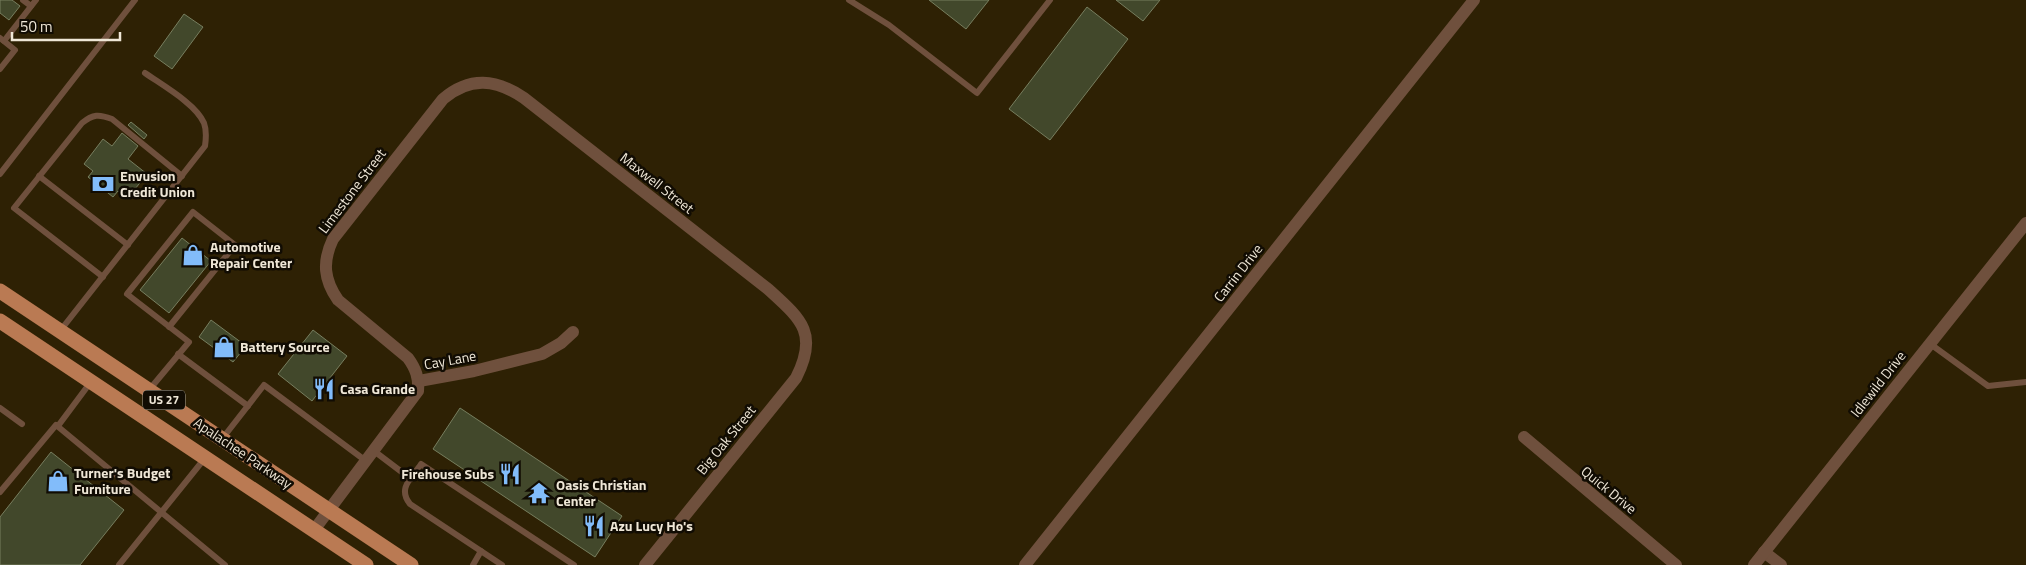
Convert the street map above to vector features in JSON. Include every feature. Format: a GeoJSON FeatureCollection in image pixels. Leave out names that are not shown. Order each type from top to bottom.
{"type":"FeatureCollection","features":[{"type":"Feature","properties":{"kind":"main road","name":"Apalachee Parkway"},"geometry":{"type":"LineString","coordinates":[[0,291],[411,565]]}},
{"type":"Feature","properties":{"kind":"main road","name":"Apalachee Parkway"},"geometry":{"type":"LineString","coordinates":[[1,324],[366,565]]}},
{"type":"Feature","properties":{"kind":"street","name":"Carrin Drive"},"geometry":{"type":"LineString","coordinates":[[1025,565],[1474,0]]}},
{"type":"Feature","properties":{"kind":"street","name":"Maxwell Street"},"geometry":{"type":"LineString","coordinates":[[481,82],[499,85],[514,91],[524,98],[768,289],[795,313],[802,325]]}},
{"type":"Feature","properties":{"kind":"street","name":"Limestone Street"},"geometry":{"type":"LineString","coordinates":[[419,380],[414,366],[408,358],[338,300],[330,289],[325,276],[327,250],[351,216],[443,99],[454,90],[467,84],[481,82]]}},
{"type":"Feature","properties":{"kind":"street","name":"Idlewild Drive"},"geometry":{"type":"LineString","coordinates":[[1754,565],[2026,223]]}},
{"type":"Feature","properties":{"kind":"street","name":"Big Oak Street"},"geometry":{"type":"LineString","coordinates":[[645,565],[796,378],[805,357],[806,339],[802,325]]}},
{"type":"Feature","properties":{"kind":"street","name":"Cay Lane"},"geometry":{"type":"LineString","coordinates":[[314,530],[418,391],[419,380],[474,371],[542,354],[561,343],[573,332]]}},
{"type":"Feature","properties":{"kind":"street","name":"Quick Drive"},"geometry":{"type":"LineString","coordinates":[[1524,437],[1676,565]]}},
{"type":"Feature","properties":{"kind":"street"},"geometry":{"type":"LineString","coordinates":[[1764,552],[1781,565]]}},
{"type":"Feature","properties":{"kind":"lane"},"geometry":{"type":"LineString","coordinates":[[23,0],[31,6]]}},
{"type":"Feature","properties":{"kind":"lane"},"geometry":{"type":"LineString","coordinates":[[0,69],[15,50],[2,40],[36,0]]}},
{"type":"Feature","properties":{"kind":"lane"},"geometry":{"type":"LineString","coordinates":[[0,174],[135,0]]}},
{"type":"Feature","properties":{"kind":"lane"},"geometry":{"type":"LineString","coordinates":[[849,0],[889,24],[977,93],[1050,0]]}},
{"type":"Feature","properties":{"kind":"lane"},"geometry":{"type":"LineString","coordinates":[[60,331],[205,146],[206,134],[204,123],[189,106],[145,73]]}},
{"type":"Feature","properties":{"kind":"lane"},"geometry":{"type":"LineString","coordinates":[[102,277],[14,208],[39,176],[82,123],[90,116],[100,114],[112,119],[182,176]]}},
{"type":"Feature","properties":{"kind":"lane"},"geometry":{"type":"LineString","coordinates":[[39,176],[128,245]]}},
{"type":"Feature","properties":{"kind":"lane"},"geometry":{"type":"LineString","coordinates":[[149,390],[188,342],[168,327],[127,294],[193,212],[235,245],[168,327]]}},
{"type":"Feature","properties":{"kind":"lane"},"geometry":{"type":"LineString","coordinates":[[1929,344],[1988,386],[2026,382]]}},
{"type":"Feature","properties":{"kind":"lane"},"geometry":{"type":"LineString","coordinates":[[178,354],[248,406]]}},
{"type":"Feature","properties":{"kind":"lane"},"geometry":{"type":"LineString","coordinates":[[0,492],[56,425],[58,426],[91,382]]}},
{"type":"Feature","properties":{"kind":"lane"},"geometry":{"type":"LineString","coordinates":[[222,439],[264,385],[366,462]]}},
{"type":"Feature","properties":{"kind":"lane"},"geometry":{"type":"LineString","coordinates":[[0,408],[22,424]]}},
{"type":"Feature","properties":{"kind":"lane"},"geometry":{"type":"LineString","coordinates":[[58,426],[225,565]]}},
{"type":"Feature","properties":{"kind":"lane"},"geometry":{"type":"LineString","coordinates":[[374,451],[411,479]]}},
{"type":"Feature","properties":{"kind":"lane"},"geometry":{"type":"LineString","coordinates":[[119,565],[206,458]]}},
{"type":"Feature","properties":{"kind":"lane"},"geometry":{"type":"LineString","coordinates":[[502,565],[410,504],[404,497],[404,489],[421,464],[574,565]]}},
{"type":"Feature","properties":{"kind":"lane"},"geometry":{"type":"LineString","coordinates":[[473,565],[481,551]]}},
{"type":"Feature","properties":{"kind":"building"},"geometry":{"type":"Polygon","coordinates":[[[0,0],[12,0],[20,6],[9,20],[0,13],[0,0]]]}},
{"type":"Feature","properties":{"kind":"building"},"geometry":{"type":"Polygon","coordinates":[[[929,0],[989,0],[966,29],[929,0]]]}},
{"type":"Feature","properties":{"kind":"building"},"geometry":{"type":"Polygon","coordinates":[[[1116,0],[1160,0],[1143,21],[1116,0]]]}},
{"type":"Feature","properties":{"kind":"building"},"geometry":{"type":"Polygon","coordinates":[[[1087,7],[1128,39],[1050,140],[1009,109],[1087,7]]]}},
{"type":"Feature","properties":{"kind":"building"},"geometry":{"type":"Polygon","coordinates":[[[184,14],[203,27],[172,69],[154,56],[184,14]]]}},
{"type":"Feature","properties":{"kind":"building"},"geometry":{"type":"Polygon","coordinates":[[[131,122],[147,135],[144,139],[128,125],[131,122]]]}},
{"type":"Feature","properties":{"kind":"building"},"geometry":{"type":"Polygon","coordinates":[[[122,133],[138,146],[128,159],[147,174],[127,199],[118,191],[113,197],[88,177],[93,171],[84,164],[103,139],[112,146],[122,133]]]}},
{"type":"Feature","properties":{"kind":"building"},"geometry":{"type":"Polygon","coordinates":[[[182,238],[211,261],[169,313],[140,290],[182,238]]]}},
{"type":"Feature","properties":{"kind":"building"},"geometry":{"type":"Polygon","coordinates":[[[211,320],[246,346],[233,362],[199,337],[211,320]]]}},
{"type":"Feature","properties":{"kind":"building"},"geometry":{"type":"Polygon","coordinates":[[[313,330],[347,356],[312,401],[278,374],[313,330]]]}},
{"type":"Feature","properties":{"kind":"building"},"geometry":{"type":"Polygon","coordinates":[[[460,408],[622,516],[595,557],[433,449],[460,408]]]}},
{"type":"Feature","properties":{"kind":"building","name":"Turner's Budget Furniture"},"geometry":{"type":"Polygon","coordinates":[[[51,452],[124,510],[80,565],[0,565],[0,517],[51,452]]]}},
{"type":"Feature","properties":{"kind":"place","name":"Envusion Credit Union"},"geometry":{"type":"Point","coordinates":[103,184]}},
{"type":"Feature","properties":{"kind":"place","name":"Automotive Repair Center"},"geometry":{"type":"Point","coordinates":[193,255]}},
{"type":"Feature","properties":{"kind":"place","name":"Battery Source"},"geometry":{"type":"Point","coordinates":[224,347]}},
{"type":"Feature","properties":{"kind":"place","name":"Casa Grande"},"geometry":{"type":"Point","coordinates":[324,389]}},
{"type":"Feature","properties":{"kind":"place","name":"Firehouse Subs"},"geometry":{"type":"Point","coordinates":[510,474]}},
{"type":"Feature","properties":{"kind":"place","name":"Turner's Budget Furniture"},"geometry":{"type":"Point","coordinates":[58,481]}},
{"type":"Feature","properties":{"kind":"place","name":"Oasis Christian Center"},"geometry":{"type":"Point","coordinates":[539,493]}},
{"type":"Feature","properties":{"kind":"place","name":"Azu Lucy Ho's"},"geometry":{"type":"Point","coordinates":[594,526]}}]}
